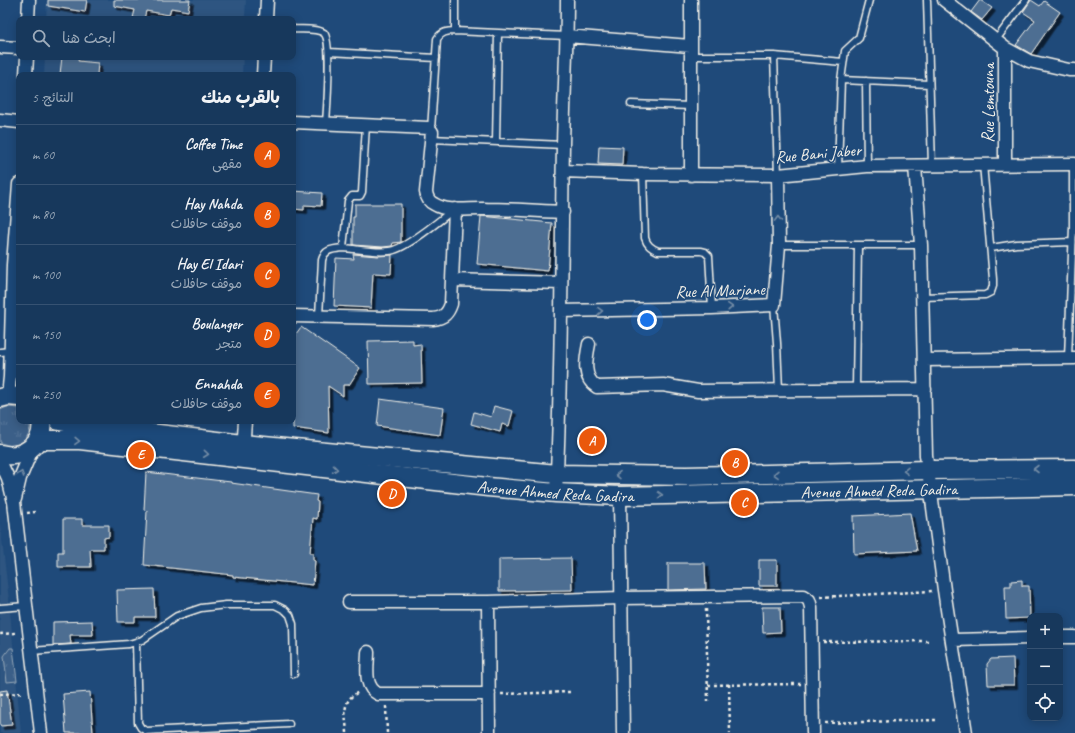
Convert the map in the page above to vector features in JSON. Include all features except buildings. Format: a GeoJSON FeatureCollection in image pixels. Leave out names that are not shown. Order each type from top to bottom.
{"type":"FeatureCollection","features":[{"type":"Feature","properties":{"kind":"main road"},"geometry":{"type":"LineString","coordinates":[[0,454],[12,456],[23,453],[35,444],[41,433],[41,424]]}},
{"type":"Feature","properties":{"kind":"main road","name":"Avenue Ahmed Reda Gadira"},"geometry":{"type":"LineString","coordinates":[[76,424],[243,451],[488,487],[556,493],[620,496],[1075,486]]}},
{"type":"Feature","properties":{"kind":"main road","name":"Avenue Ahmed Reda Gadira"},"geometry":{"type":"LineString","coordinates":[[35,444],[80,440],[557,474],[686,476],[929,470],[1075,469]]}},
{"type":"Feature","properties":{"kind":"street"},"geometry":{"type":"LineString","coordinates":[[28,16],[29,0]]}},
{"type":"Feature","properties":{"kind":"street"},"geometry":{"type":"LineString","coordinates":[[266,16],[267,0]]}},
{"type":"Feature","properties":{"kind":"street"},"geometry":{"type":"LineString","coordinates":[[556,493],[562,283],[563,145],[567,0]]}},
{"type":"Feature","properties":{"kind":"street"},"geometry":{"type":"LineString","coordinates":[[691,0],[691,175]]}},
{"type":"Feature","properties":{"kind":"street","name":"Rue Lemtouna"},"geometry":{"type":"LineString","coordinates":[[944,0],[965,15],[1000,45],[1005,164]]}},
{"type":"Feature","properties":{"kind":"street"},"geometry":{"type":"LineString","coordinates":[[567,36],[690,51]]}},
{"type":"Feature","properties":{"kind":"street"},"geometry":{"type":"LineString","coordinates":[[1000,45],[1029,61],[1073,67]]}},
{"type":"Feature","properties":{"kind":"street"},"geometry":{"type":"LineString","coordinates":[[0,47],[16,48]]}},
{"type":"Feature","properties":{"kind":"street"},"geometry":{"type":"LineString","coordinates":[[26,72],[27,60]]}},
{"type":"Feature","properties":{"kind":"street"},"geometry":{"type":"LineString","coordinates":[[263,72],[264,60]]}},
{"type":"Feature","properties":{"kind":"street"},"geometry":{"type":"LineString","coordinates":[[0,120],[16,122]]}},
{"type":"Feature","properties":{"kind":"street"},"geometry":{"type":"LineString","coordinates":[[296,122],[426,127],[431,134],[426,192],[427,197],[434,204],[441,207],[455,209],[563,212]]}},
{"type":"Feature","properties":{"kind":"street","name":"Rue Bani Jaber"},"geometry":{"type":"LineString","coordinates":[[563,171],[691,175],[778,174],[867,166],[1074,164]]}},
{"type":"Feature","properties":{"kind":"street"},"geometry":{"type":"LineString","coordinates":[[914,166],[921,245],[926,455],[944,590],[953,640],[966,733]]}},
{"type":"Feature","properties":{"kind":"street","name":"Rue Al Marjane"},"geometry":{"type":"LineString","coordinates":[[561,311],[712,308],[774,305],[779,245],[778,174]]}},
{"type":"Feature","properties":{"kind":"street"},"geometry":{"type":"LineString","coordinates":[[296,316],[439,319],[446,314],[452,304],[455,209]]}},
{"type":"Feature","properties":{"kind":"street"},"geometry":{"type":"LineString","coordinates":[[9,397],[10,352],[16,264]]}},
{"type":"Feature","properties":{"kind":"street"},"geometry":{"type":"LineString","coordinates":[[452,280],[562,283]]}},
{"type":"Feature","properties":{"kind":"street"},"geometry":{"type":"LineString","coordinates":[[589,344],[586,360],[587,376],[593,384],[598,387],[663,385],[691,391],[925,389]]}},
{"type":"Feature","properties":{"kind":"street"},"geometry":{"type":"LineString","coordinates":[[924,360],[1072,358]]}},
{"type":"Feature","properties":{"kind":"street"},"geometry":{"type":"LineString","coordinates":[[243,451],[244,424]]}},
{"type":"Feature","properties":{"kind":"street"},"geometry":{"type":"LineString","coordinates":[[14,502],[20,478],[35,444]]}},
{"type":"Feature","properties":{"kind":"street"},"geometry":{"type":"LineString","coordinates":[[0,461],[8,478],[14,502],[41,733]]}},
{"type":"Feature","properties":{"kind":"street"},"geometry":{"type":"LineString","coordinates":[[620,496],[623,733]]}},
{"type":"Feature","properties":{"kind":"street"},"geometry":{"type":"LineString","coordinates":[[349,602],[488,602],[800,595],[806,598],[811,607],[813,728]]}},
{"type":"Feature","properties":{"kind":"street"},"geometry":{"type":"LineString","coordinates":[[488,602],[490,733]]}},
{"type":"Feature","properties":{"kind":"street"},"geometry":{"type":"LineString","coordinates":[[1063,637],[1075,637]]}},
{"type":"Feature","properties":{"kind":"street"},"geometry":{"type":"LineString","coordinates":[[953,640],[1027,638]]}},
{"type":"Feature","properties":{"kind":"street"},"geometry":{"type":"LineString","coordinates":[[368,652],[368,683],[370,687],[378,694],[489,694]]}},
{"type":"Feature","properties":{"kind":"lane"},"geometry":{"type":"LineString","coordinates":[[455,0],[455,31]]}},
{"type":"Feature","properties":{"kind":"lane"},"geometry":{"type":"LineString","coordinates":[[838,169],[841,80],[845,51],[859,38],[869,0]]}},
{"type":"Feature","properties":{"kind":"lane"},"geometry":{"type":"LineString","coordinates":[[927,0],[932,166]]}},
{"type":"Feature","properties":{"kind":"lane"},"geometry":{"type":"LineString","coordinates":[[1000,45],[1026,0]]}},
{"type":"Feature","properties":{"kind":"lane"},"geometry":{"type":"LineString","coordinates":[[296,29],[322,32],[327,37],[329,52],[326,123]]}},
{"type":"Feature","properties":{"kind":"lane"},"geometry":{"type":"LineString","coordinates":[[563,145],[496,142],[431,134],[437,39],[439,35],[447,31],[455,31],[567,36]]}},
{"type":"Feature","properties":{"kind":"lane"},"geometry":{"type":"LineString","coordinates":[[496,142],[498,33]]}},
{"type":"Feature","properties":{"kind":"lane"},"geometry":{"type":"LineString","coordinates":[[690,51],[843,62]]}},
{"type":"Feature","properties":{"kind":"lane"},"geometry":{"type":"LineString","coordinates":[[329,52],[436,58]]}},
{"type":"Feature","properties":{"kind":"lane"},"geometry":{"type":"LineString","coordinates":[[774,56],[778,174]]}},
{"type":"Feature","properties":{"kind":"lane"},"geometry":{"type":"LineString","coordinates":[[841,80],[929,84]]}},
{"type":"Feature","properties":{"kind":"lane"},"geometry":{"type":"LineString","coordinates":[[866,81],[867,166]]}},
{"type":"Feature","properties":{"kind":"lane"},"geometry":{"type":"LineString","coordinates":[[631,104],[691,106]]}},
{"type":"Feature","properties":{"kind":"lane"},"geometry":{"type":"LineString","coordinates":[[343,248],[348,200],[352,196],[360,196],[362,192],[366,125]]}},
{"type":"Feature","properties":{"kind":"lane"},"geometry":{"type":"LineString","coordinates":[[922,297],[985,295],[990,292],[993,286],[983,164]]}},
{"type":"Feature","properties":{"kind":"lane"},"geometry":{"type":"LineString","coordinates":[[1072,358],[1074,164]]}},
{"type":"Feature","properties":{"kind":"lane"},"geometry":{"type":"LineString","coordinates":[[643,174],[646,243],[658,251],[701,251],[707,254],[709,256],[712,308]]}},
{"type":"Feature","properties":{"kind":"lane"},"geometry":{"type":"LineString","coordinates":[[319,316],[322,260],[325,252],[343,248],[390,252],[401,248],[455,209]]}},
{"type":"Feature","properties":{"kind":"lane"},"geometry":{"type":"LineString","coordinates":[[991,248],[1016,244],[1072,242]]}},
{"type":"Feature","properties":{"kind":"lane"},"geometry":{"type":"LineString","coordinates":[[779,245],[921,245]]}},
{"type":"Feature","properties":{"kind":"lane"},"geometry":{"type":"LineString","coordinates":[[856,389],[858,245]]}},
{"type":"Feature","properties":{"kind":"lane"},"geometry":{"type":"LineString","coordinates":[[774,305],[778,343],[779,390]]}},
{"type":"Feature","properties":{"kind":"lane"},"geometry":{"type":"LineString","coordinates":[[31,651],[136,643],[177,616],[201,608],[226,605],[275,605],[285,610],[290,615],[293,624],[294,674]]}},
{"type":"Feature","properties":{"kind":"lane"},"geometry":{"type":"LineString","coordinates":[[0,608],[26,606]]}},
{"type":"Feature","properties":{"kind":"lane"},"geometry":{"type":"LineString","coordinates":[[136,643],[138,724],[146,731],[289,724]]}},
{"type":"Feature","properties":{"kind":"path"},"geometry":{"type":"LineString","coordinates":[[806,598],[933,590]]}},
{"type":"Feature","properties":{"kind":"path"},"geometry":{"type":"LineString","coordinates":[[706,596],[708,701]]}},
{"type":"Feature","properties":{"kind":"path"},"geometry":{"type":"LineString","coordinates":[[0,634],[29,632]]}},
{"type":"Feature","properties":{"kind":"path"},"geometry":{"type":"LineString","coordinates":[[828,642],[929,641]]}},
{"type":"Feature","properties":{"kind":"path"},"geometry":{"type":"LineString","coordinates":[[729,684],[730,733]]}},
{"type":"Feature","properties":{"kind":"path"},"geometry":{"type":"LineString","coordinates":[[708,685],[812,684]]}},
{"type":"Feature","properties":{"kind":"path"},"geometry":{"type":"LineString","coordinates":[[347,733],[347,702],[352,696],[370,687]]}},
{"type":"Feature","properties":{"kind":"path"},"geometry":{"type":"LineString","coordinates":[[0,694],[36,692]]}},
{"type":"Feature","properties":{"kind":"path"},"geometry":{"type":"LineString","coordinates":[[489,694],[571,692]]}},
{"type":"Feature","properties":{"kind":"path"},"geometry":{"type":"LineString","coordinates":[[385,694],[387,733]]}},
{"type":"Feature","properties":{"kind":"path"},"geometry":{"type":"LineString","coordinates":[[813,728],[936,720]]}},
{"type":"Feature","properties":{"kind":"shaded area"},"geometry":{"type":"Polygon","coordinates":[[[47,0],[246,0],[245,16],[46,16],[47,0]]]}},
{"type":"Feature","properties":{"kind":"shaded area"},"geometry":{"type":"Polygon","coordinates":[[[45,60],[243,60],[242,72],[44,72],[45,60]]]}},
{"type":"Feature","properties":{"kind":"shaded area"},"geometry":{"type":"Polygon","coordinates":[[[0,523],[9,600],[21,733],[0,733],[0,523]]]}},
{"type":"Feature","properties":{"kind":"green space"},"geometry":{"type":"Polygon","coordinates":[[[7,407],[16,408],[16,424],[30,424],[26,438],[17,445],[6,445],[0,442],[0,410],[7,407]]]}},
{"type":"Feature","properties":{"kind":"green space"},"geometry":{"type":"Polygon","coordinates":[[[10,648],[13,648],[17,681],[7,682],[4,656],[10,648]]]}},
{"type":"Feature","properties":{"kind":"place","name":"Coffee Time"},"geometry":{"type":"Point","coordinates":[592,441]}},
{"type":"Feature","properties":{"kind":"place","name":"Ennahda"},"geometry":{"type":"Point","coordinates":[141,455]}},
{"type":"Feature","properties":{"kind":"place","name":"Hay Nahda"},"geometry":{"type":"Point","coordinates":[735,463]}},
{"type":"Feature","properties":{"kind":"place","name":"Boulanger"},"geometry":{"type":"Point","coordinates":[392,494]}},
{"type":"Feature","properties":{"kind":"place","name":"Hay El Idari"},"geometry":{"type":"Point","coordinates":[744,503]}}]}
